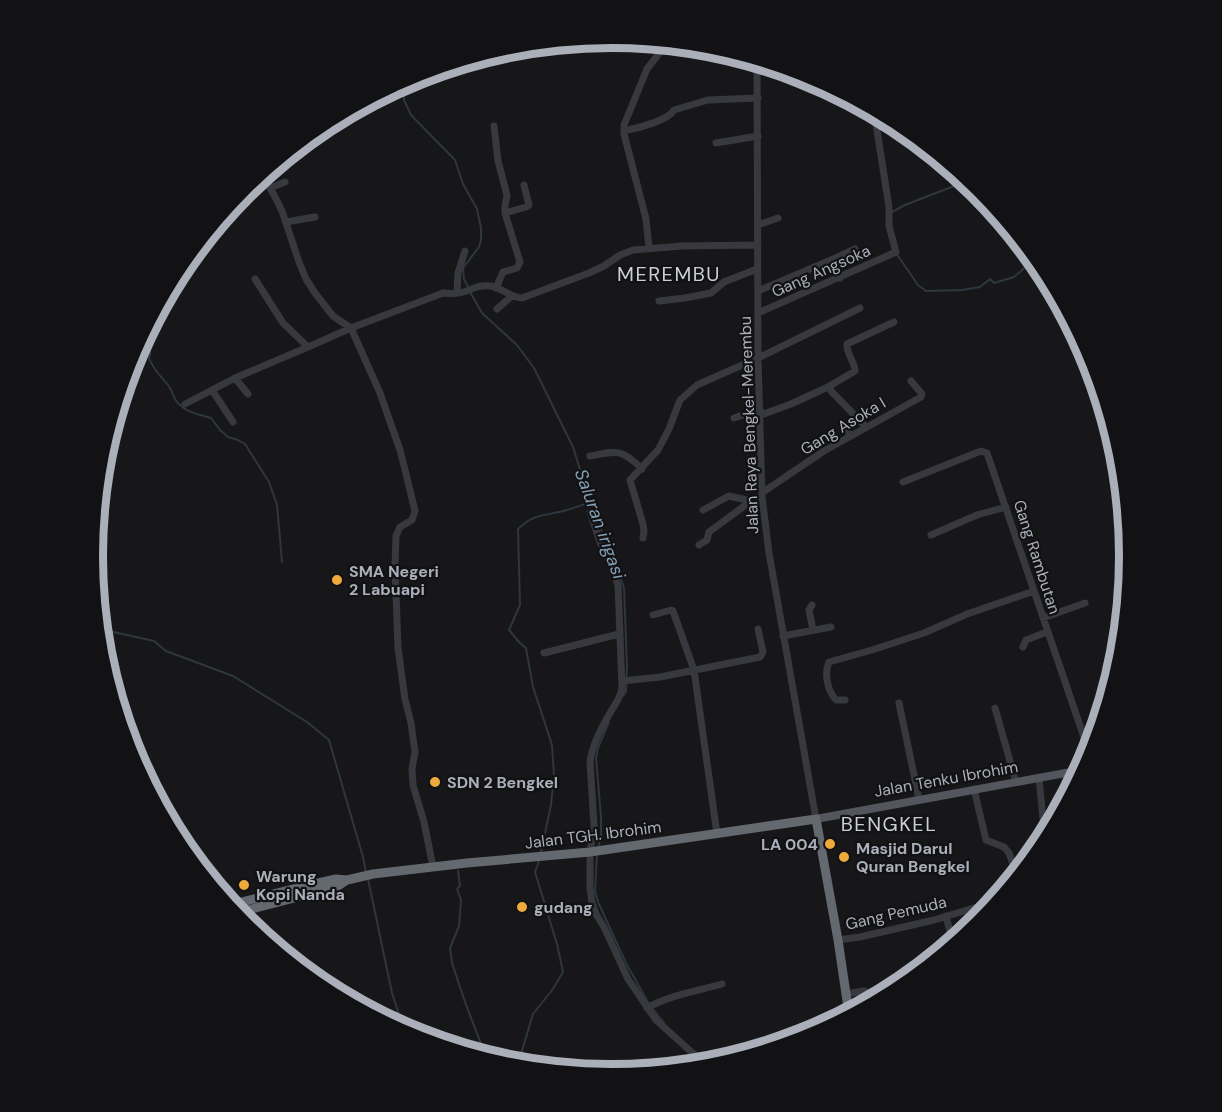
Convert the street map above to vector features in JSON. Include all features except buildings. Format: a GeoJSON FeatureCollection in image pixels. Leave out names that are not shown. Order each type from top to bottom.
{"type":"FeatureCollection","features":[{"type":"Feature","properties":{"kind":"highway","name":"Jalan TGH. Ibrohim"},"geometry":{"type":"LineString","coordinates":[[351,878],[433,867],[592,852],[816,819]]}},
{"type":"Feature","properties":{"kind":"highway"},"geometry":{"type":"LineString","coordinates":[[816,819],[847,1006]]}},
{"type":"Feature","properties":{"kind":"highway"},"geometry":{"type":"LineString","coordinates":[[240,902],[313,884],[351,878]]}},
{"type":"Feature","properties":{"kind":"highway"},"geometry":{"type":"LineString","coordinates":[[247,910],[338,886],[351,878]]}},
{"type":"Feature","properties":{"kind":"main road","name":"Jalan Tenku Ibrohim"},"geometry":{"type":"LineString","coordinates":[[816,819],[1071,772]]}},
{"type":"Feature","properties":{"kind":"street"},"geometry":{"type":"LineString","coordinates":[[649,248],[646,219],[624,125],[647,69],[661,51]]}},
{"type":"Feature","properties":{"kind":"street","name":"Jalan Raya Bengkel-Merembu"},"geometry":{"type":"LineString","coordinates":[[759,70],[758,358],[762,495],[769,553],[816,819]]}},
{"type":"Feature","properties":{"kind":"street"},"geometry":{"type":"LineString","coordinates":[[624,131],[671,116],[674,110],[708,100],[758,98]]}},
{"type":"Feature","properties":{"kind":"street","name":"Gang Angsoka"},"geometry":{"type":"LineString","coordinates":[[758,314],[895,254],[896,250],[889,226],[889,207],[876,123]]}},
{"type":"Feature","properties":{"kind":"street"},"geometry":{"type":"LineString","coordinates":[[494,126],[498,161],[507,198],[505,213],[520,262],[517,268],[503,272],[496,288]]}},
{"type":"Feature","properties":{"kind":"street"},"geometry":{"type":"LineString","coordinates":[[716,144],[758,136]]}},
{"type":"Feature","properties":{"kind":"street"},"geometry":{"type":"LineString","coordinates":[[270,188],[285,182]]}},
{"type":"Feature","properties":{"kind":"street"},"geometry":{"type":"LineString","coordinates":[[267,183],[277,199],[306,279],[333,316],[351,328],[380,393],[400,450],[414,513],[412,520],[400,528],[396,536],[398,648],[415,752],[412,769],[413,785],[424,822],[433,867]]}},
{"type":"Feature","properties":{"kind":"street"},"geometry":{"type":"LineString","coordinates":[[505,213],[529,205],[524,185]]}},
{"type":"Feature","properties":{"kind":"street"},"geometry":{"type":"LineString","coordinates":[[286,222],[315,217]]}},
{"type":"Feature","properties":{"kind":"street"},"geometry":{"type":"LineString","coordinates":[[758,225],[778,218]]}},
{"type":"Feature","properties":{"kind":"street"},"geometry":{"type":"LineString","coordinates":[[185,404],[236,378],[351,328],[443,293],[480,286],[496,288],[519,298],[589,273],[627,252],[682,246],[758,245]]}},
{"type":"Feature","properties":{"kind":"street"},"geometry":{"type":"LineString","coordinates":[[758,291],[855,249]]}},
{"type":"Feature","properties":{"kind":"street"},"geometry":{"type":"LineString","coordinates":[[463,291],[458,273],[465,251]]}},
{"type":"Feature","properties":{"kind":"street"},"geometry":{"type":"LineString","coordinates":[[831,260],[840,278]]}},
{"type":"Feature","properties":{"kind":"street"},"geometry":{"type":"LineString","coordinates":[[659,301],[706,294],[724,282],[758,269]]}},
{"type":"Feature","properties":{"kind":"street"},"geometry":{"type":"LineString","coordinates":[[255,279],[283,323],[308,347]]}},
{"type":"Feature","properties":{"kind":"street"},"geometry":{"type":"LineString","coordinates":[[496,309],[512,296]]}},
{"type":"Feature","properties":{"kind":"street"},"geometry":{"type":"LineString","coordinates":[[643,538],[643,524],[630,482],[631,478],[642,469],[661,446],[680,400],[703,381],[758,358],[860,308]]}},
{"type":"Feature","properties":{"kind":"street"},"geometry":{"type":"LineString","coordinates":[[734,418],[791,404],[828,387],[855,371],[847,344],[894,322]]}},
{"type":"Feature","properties":{"kind":"street"},"geometry":{"type":"LineString","coordinates":[[236,378],[248,394]]}},
{"type":"Feature","properties":{"kind":"street","name":"Gang Asoka I"},"geometry":{"type":"LineString","coordinates":[[751,501],[824,451],[921,397],[922,394],[911,381]]}},
{"type":"Feature","properties":{"kind":"street"},"geometry":{"type":"LineString","coordinates":[[828,387],[866,427]]}},
{"type":"Feature","properties":{"kind":"street"},"geometry":{"type":"LineString","coordinates":[[212,390],[233,422]]}},
{"type":"Feature","properties":{"kind":"street"},"geometry":{"type":"LineString","coordinates":[[844,427],[851,436]]}},
{"type":"Feature","properties":{"kind":"street","name":"Gang Rambutan"},"geometry":{"type":"LineString","coordinates":[[903,482],[984,451],[988,455],[1084,739]]}},
{"type":"Feature","properties":{"kind":"street"},"geometry":{"type":"LineString","coordinates":[[590,456],[622,452],[642,469]]}},
{"type":"Feature","properties":{"kind":"street"},"geometry":{"type":"LineString","coordinates":[[703,510],[729,496],[751,501]]}},
{"type":"Feature","properties":{"kind":"street"},"geometry":{"type":"LineString","coordinates":[[699,545],[708,540],[709,532],[751,501]]}},
{"type":"Feature","properties":{"kind":"street"},"geometry":{"type":"LineString","coordinates":[[931,535],[977,515],[1006,507]]}},
{"type":"Feature","properties":{"kind":"street"},"geometry":{"type":"LineString","coordinates":[[590,512],[618,585],[625,681],[620,697],[602,728],[591,757],[589,771],[594,826],[590,888],[593,907],[628,979],[664,1028],[698,1056]]}},
{"type":"Feature","properties":{"kind":"street"},"geometry":{"type":"LineString","coordinates":[[844,700],[836,700],[832,696],[826,670],[829,662],[924,633],[967,614],[1034,591]]}},
{"type":"Feature","properties":{"kind":"street"},"geometry":{"type":"LineString","coordinates":[[1043,618],[1085,603]]}},
{"type":"Feature","properties":{"kind":"street"},"geometry":{"type":"LineString","coordinates":[[812,605],[809,610],[813,630]]}},
{"type":"Feature","properties":{"kind":"street"},"geometry":{"type":"LineString","coordinates":[[653,615],[673,611],[694,670],[717,834]]}},
{"type":"Feature","properties":{"kind":"street"},"geometry":{"type":"LineString","coordinates":[[783,636],[831,627]]}},
{"type":"Feature","properties":{"kind":"street"},"geometry":{"type":"LineString","coordinates":[[625,681],[660,677],[761,656],[763,652],[758,629]]}},
{"type":"Feature","properties":{"kind":"street"},"geometry":{"type":"LineString","coordinates":[[1023,647],[1026,640],[1047,632]]}},
{"type":"Feature","properties":{"kind":"street"},"geometry":{"type":"LineString","coordinates":[[544,653],[620,634]]}},
{"type":"Feature","properties":{"kind":"street"},"geometry":{"type":"LineString","coordinates":[[899,703],[919,799]]}},
{"type":"Feature","properties":{"kind":"street"},"geometry":{"type":"LineString","coordinates":[[995,708],[1016,782]]}},
{"type":"Feature","properties":{"kind":"street"},"geometry":{"type":"LineString","coordinates":[[1039,778],[1043,822]]}},
{"type":"Feature","properties":{"kind":"street"},"geometry":{"type":"LineString","coordinates":[[974,789],[986,840],[1004,847],[1013,866]]}},
{"type":"Feature","properties":{"kind":"street","name":"Gang Pemuda"},"geometry":{"type":"LineString","coordinates":[[838,940],[884,932],[978,907]]}},
{"type":"Feature","properties":{"kind":"street"},"geometry":{"type":"LineString","coordinates":[[946,916],[951,934]]}},
{"type":"Feature","properties":{"kind":"street"},"geometry":{"type":"LineString","coordinates":[[650,1007],[722,984]]}},
{"type":"Feature","properties":{"kind":"street"},"geometry":{"type":"LineString","coordinates":[[845,994],[864,991],[867,994]]}},
{"type":"Feature","properties":{"kind":"waterway","name":"Saluran irigasi"},"geometry":{"type":"LineString","coordinates":[[404,92],[404,100],[411,115],[455,160],[463,184],[477,209],[481,240],[479,247],[463,268],[464,279],[468,287]]}},
{"type":"Feature","properties":{"kind":"waterway"},"geometry":{"type":"LineString","coordinates":[[892,212],[957,185]]}},
{"type":"Feature","properties":{"kind":"waterway"},"geometry":{"type":"LineString","coordinates":[[896,253],[918,285],[926,291],[980,287],[990,279],[994,283],[1014,277],[1027,266]]}},
{"type":"Feature","properties":{"kind":"waterway","name":"Saluran irigasi"},"geometry":{"type":"LineString","coordinates":[[470,292],[482,313],[517,345],[534,368],[573,447],[588,503],[599,524],[624,588],[627,667],[626,692],[623,696]]}},
{"type":"Feature","properties":{"kind":"waterway"},"geometry":{"type":"LineString","coordinates":[[148,347],[149,358],[153,366],[177,402],[188,411],[211,418],[228,437],[245,444],[269,482],[277,505],[282,562]]}},
{"type":"Feature","properties":{"kind":"waterway"},"geometry":{"type":"LineString","coordinates":[[541,852],[551,805],[554,776],[552,745],[533,687],[526,648],[509,630],[520,605],[518,529],[537,517],[588,503]]}},
{"type":"Feature","properties":{"kind":"waterway"},"geometry":{"type":"LineString","coordinates":[[109,631],[154,641],[166,651],[233,676],[307,722],[329,740],[366,873]]}},
{"type":"Feature","properties":{"kind":"waterway","name":"Saluran irigasi"},"geometry":{"type":"LineString","coordinates":[[598,848],[601,837],[601,817],[596,758],[609,722]]}},
{"type":"Feature","properties":{"kind":"waterway","name":"Saluran irigasi"},"geometry":{"type":"LineString","coordinates":[[597,854],[595,891],[598,902],[626,963],[649,1004]]}},
{"type":"Feature","properties":{"kind":"waterway"},"geometry":{"type":"LineString","coordinates":[[520,1055],[533,1014],[563,972],[535,872],[539,861]]}},
{"type":"Feature","properties":{"kind":"waterway"},"geometry":{"type":"LineString","coordinates":[[458,871],[460,886],[457,889],[461,900],[459,926],[450,948],[452,963],[482,1048]]}},
{"type":"Feature","properties":{"kind":"waterway"},"geometry":{"type":"LineString","coordinates":[[368,879],[392,993],[400,1018]]}},
{"type":"Feature","properties":{"kind":"waterway","name":"Saluran irigasi"},"geometry":{"type":"LineString","coordinates":[[652,1008],[664,1023]]}},
{"type":"Feature","properties":{"kind":"place","name":"SMA Negeri 2 Labuapi"},"geometry":{"type":"Point","coordinates":[337,580]}},
{"type":"Feature","properties":{"kind":"place","name":"SDN 2 Bengkel"},"geometry":{"type":"Point","coordinates":[435,782]}},
{"type":"Feature","properties":{"kind":"place","name":"LA 004"},"geometry":{"type":"Point","coordinates":[830,844]}},
{"type":"Feature","properties":{"kind":"place","name":"Masjid Darul Quran Bengkel"},"geometry":{"type":"Point","coordinates":[844,857]}},
{"type":"Feature","properties":{"kind":"place","name":"Warung Kopi Nanda"},"geometry":{"type":"Point","coordinates":[244,885]}},
{"type":"Feature","properties":{"kind":"place","name":"gudang"},"geometry":{"type":"Point","coordinates":[522,907]}},
{"type":"Feature","properties":{"kind":"district","name":"MEREMBU"},"geometry":{"type":"Point","coordinates":[669,274]}},
{"type":"Feature","properties":{"kind":"district","name":"BENGKEL"},"geometry":{"type":"Point","coordinates":[889,824]}}]}
